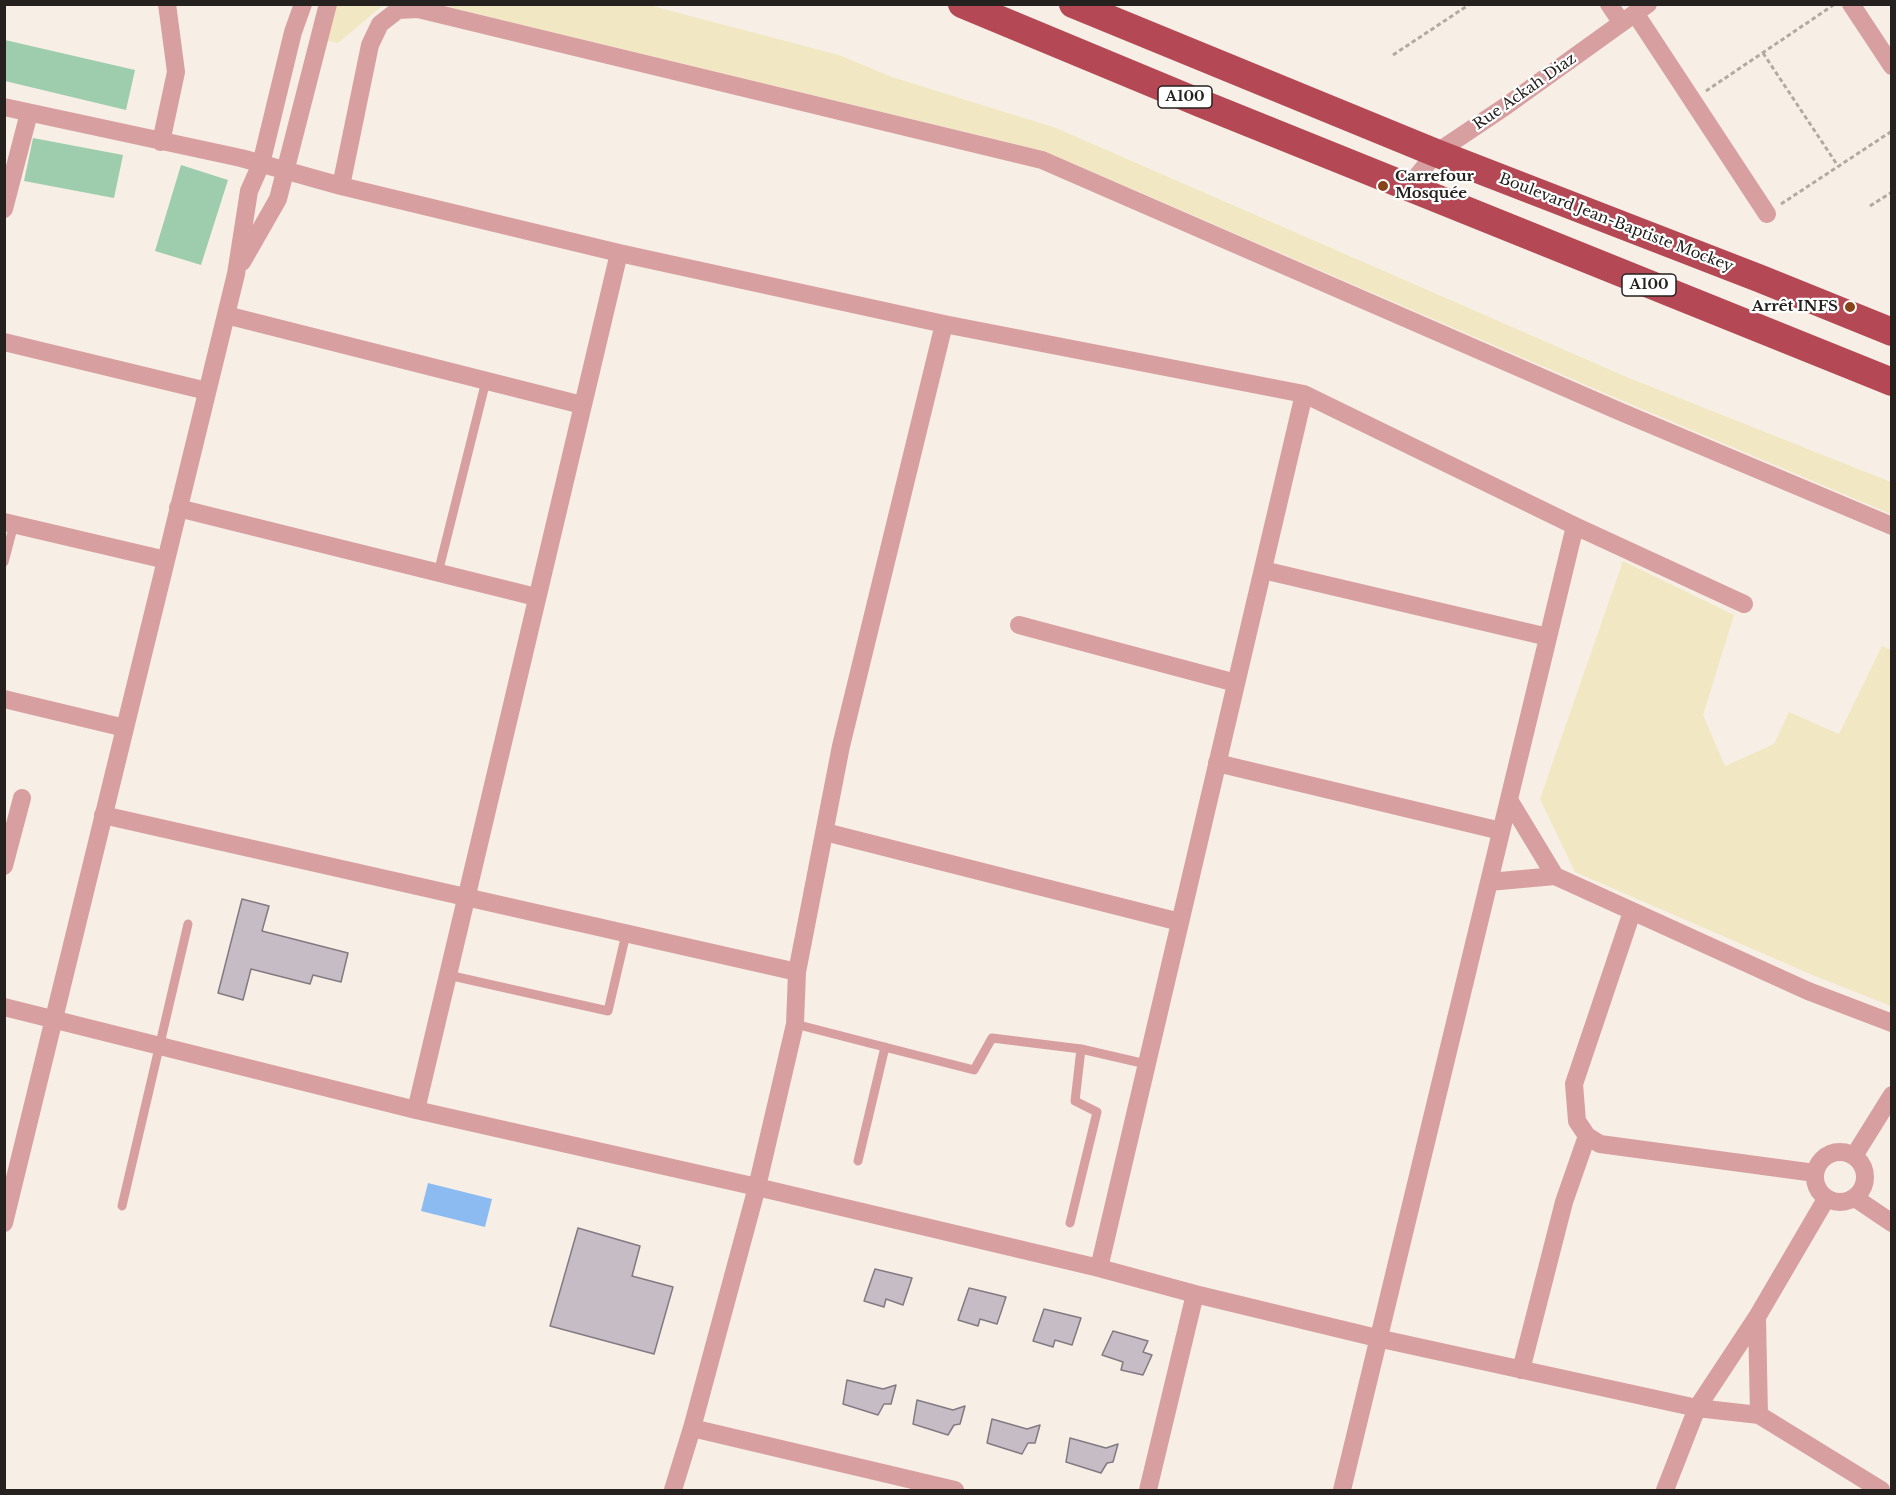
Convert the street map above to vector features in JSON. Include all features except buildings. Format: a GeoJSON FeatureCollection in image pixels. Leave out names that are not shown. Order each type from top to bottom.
{"type":"FeatureCollection","features":[{"type":"Feature","properties":{"kind":"highway","name":"A100"},"geometry":{"type":"LineString","coordinates":[[962,4],[1200,103],[1892,382]]}},
{"type":"Feature","properties":{"kind":"highway","name":"Boulevard Jean-Baptiste Mockey"},"geometry":{"type":"LineString","coordinates":[[1073,4],[1436,153],[1892,332]]}},
{"type":"Feature","properties":{"kind":"street"},"geometry":{"type":"LineString","coordinates":[[161,142],[176,72],[167,4]]}},
{"type":"Feature","properties":{"kind":"street"},"geometry":{"type":"LineString","coordinates":[[4,1223],[12,1154],[53,1019],[236,274],[249,191],[261,164],[293,32],[303,4]]}},
{"type":"Feature","properties":{"kind":"street"},"geometry":{"type":"LineString","coordinates":[[236,274],[278,199],[328,4]]}},
{"type":"Feature","properties":{"kind":"street"},"geometry":{"type":"LineString","coordinates":[[1609,4],[1635,13],[1767,213]]}},
{"type":"Feature","properties":{"kind":"street"},"geometry":{"type":"LineString","coordinates":[[1851,4],[1892,66]]}},
{"type":"Feature","properties":{"kind":"street"},"geometry":{"type":"LineString","coordinates":[[341,186],[370,45],[380,24],[399,10],[418,9],[1042,160],[1621,412],[1892,526]]}},
{"type":"Feature","properties":{"kind":"street","name":"Rue Ackah Diaz"},"geometry":{"type":"LineString","coordinates":[[1408,186],[1436,153],[1506,106],[1635,13]]}},
{"type":"Feature","properties":{"kind":"street"},"geometry":{"type":"LineString","coordinates":[[4,107],[241,158],[341,186],[619,253],[945,324],[1304,394],[1575,526],[1744,604]]}},
{"type":"Feature","properties":{"kind":"street"},"geometry":{"type":"LineString","coordinates":[[4,209],[29,113]]}},
{"type":"Feature","properties":{"kind":"street"},"geometry":{"type":"LineString","coordinates":[[249,191],[278,199]]}},
{"type":"Feature","properties":{"kind":"street"},"geometry":{"type":"LineString","coordinates":[[416,1110],[619,253]]}},
{"type":"Feature","properties":{"kind":"street"},"geometry":{"type":"LineString","coordinates":[[226,315],[582,405]]}},
{"type":"Feature","properties":{"kind":"street"},"geometry":{"type":"LineString","coordinates":[[673,1491],[757,1187],[795,1024],[797,972],[841,746],[945,324]]}},
{"type":"Feature","properties":{"kind":"street"},"geometry":{"type":"LineString","coordinates":[[4,342],[207,392]]}},
{"type":"Feature","properties":{"kind":"street"},"geometry":{"type":"LineString","coordinates":[[1099,1269],[1304,394]]}},
{"type":"Feature","properties":{"kind":"street"},"geometry":{"type":"LineString","coordinates":[[178,508],[536,597]]}},
{"type":"Feature","properties":{"kind":"street"},"geometry":{"type":"LineString","coordinates":[[9,523],[166,561]]}},
{"type":"Feature","properties":{"kind":"street"},"geometry":{"type":"LineString","coordinates":[[1342,1491],[1377,1338],[1575,526]]}},
{"type":"Feature","properties":{"kind":"street"},"geometry":{"type":"LineString","coordinates":[[1263,570],[1548,638]]}},
{"type":"Feature","properties":{"kind":"street"},"geometry":{"type":"LineString","coordinates":[[1018,625],[1236,683]]}},
{"type":"Feature","properties":{"kind":"street"},"geometry":{"type":"LineString","coordinates":[[4,699],[125,728]]}},
{"type":"Feature","properties":{"kind":"street"},"geometry":{"type":"LineString","coordinates":[[1217,763],[1501,831]]}},
{"type":"Feature","properties":{"kind":"street"},"geometry":{"type":"LineString","coordinates":[[5,864],[22,798]]}},
{"type":"Feature","properties":{"kind":"street"},"geometry":{"type":"LineString","coordinates":[[1509,800],[1556,876]]}},
{"type":"Feature","properties":{"kind":"street"},"geometry":{"type":"LineString","coordinates":[[104,815],[797,972]]}},
{"type":"Feature","properties":{"kind":"street"},"geometry":{"type":"LineString","coordinates":[[825,832],[1180,922]]}},
{"type":"Feature","properties":{"kind":"street"},"geometry":{"type":"LineString","coordinates":[[1489,882],[1556,876],[1808,991],[1892,1023]]}},
{"type":"Feature","properties":{"kind":"street"},"geometry":{"type":"LineString","coordinates":[[1632,912],[1575,1084],[1577,1121],[1587,1136],[1600,1144],[1815,1173]]}},
{"type":"Feature","properties":{"kind":"street"},"geometry":{"type":"LineString","coordinates":[[4,1007],[416,1110],[757,1187],[1377,1338],[1697,1407],[1760,1415],[1881,1491]]}},
{"type":"Feature","properties":{"kind":"street"},"geometry":{"type":"LineString","coordinates":[[1854,1156],[1892,1095]]}},
{"type":"Feature","properties":{"kind":"street"},"geometry":{"type":"LineString","coordinates":[[1521,1370],[1564,1202],[1587,1136]]}},
{"type":"Feature","properties":{"kind":"street"},"geometry":{"type":"LineString","coordinates":[[1834,1152],[1844,1152],[1854,1156],[1861,1163],[1865,1172],[1862,1191],[1855,1198],[1846,1202],[1836,1203],[1826,1199],[1815,1184],[1818,1164],[1834,1152]]}},
{"type":"Feature","properties":{"kind":"street"},"geometry":{"type":"LineString","coordinates":[[1855,1198],[1892,1223]]}},
{"type":"Feature","properties":{"kind":"street"},"geometry":{"type":"LineString","coordinates":[[1665,1491],[1697,1407],[1756,1317],[1826,1199]]}},
{"type":"Feature","properties":{"kind":"street"},"geometry":{"type":"LineString","coordinates":[[1148,1491],[1195,1294]]}},
{"type":"Feature","properties":{"kind":"street"},"geometry":{"type":"LineString","coordinates":[[1756,1317],[1760,1415]]}},
{"type":"Feature","properties":{"kind":"street"},"geometry":{"type":"LineString","coordinates":[[692,1428],[955,1491]]}},
{"type":"Feature","properties":{"kind":"lane"},"geometry":{"type":"LineString","coordinates":[[438,573],[486,381]]}},
{"type":"Feature","properties":{"kind":"lane"},"geometry":{"type":"LineString","coordinates":[[4,562],[9,523]]}},
{"type":"Feature","properties":{"kind":"lane"},"geometry":{"type":"LineString","coordinates":[[122,1206],[188,924]]}},
{"type":"Feature","properties":{"kind":"lane"},"geometry":{"type":"LineString","coordinates":[[448,975],[608,1011],[626,934]]}},
{"type":"Feature","properties":{"kind":"lane"},"geometry":{"type":"LineString","coordinates":[[795,1024],[974,1070],[992,1038],[1081,1049],[1146,1064]]}},
{"type":"Feature","properties":{"kind":"lane"},"geometry":{"type":"LineString","coordinates":[[858,1161],[885,1047]]}},
{"type":"Feature","properties":{"kind":"lane"},"geometry":{"type":"LineString","coordinates":[[1070,1223],[1097,1112],[1075,1101],[1081,1049]]}},
{"type":"Feature","properties":{"kind":"path"},"geometry":{"type":"LineString","coordinates":[[1393,55],[1470,4]]}},
{"type":"Feature","properties":{"kind":"path"},"geometry":{"type":"LineString","coordinates":[[1692,100],[1835,4]]}},
{"type":"Feature","properties":{"kind":"path"},"geometry":{"type":"LineString","coordinates":[[1763,53],[1838,166]]}},
{"type":"Feature","properties":{"kind":"path"},"geometry":{"type":"LineString","coordinates":[[1767,213],[1892,131]]}},
{"type":"Feature","properties":{"kind":"path"},"geometry":{"type":"LineString","coordinates":[[1870,206],[1892,192]]}},
{"type":"Feature","properties":{"kind":"green space"},"geometry":{"type":"Polygon","coordinates":[[[5,40],[135,70],[126,110],[5,81],[5,40]]]}},
{"type":"Feature","properties":{"kind":"green space"},"geometry":{"type":"Polygon","coordinates":[[[33,138],[123,155],[114,198],[24,181],[33,138]]]}},
{"type":"Feature","properties":{"kind":"green space"},"geometry":{"type":"Polygon","coordinates":[[[181,165],[228,180],[201,265],[155,251],[181,165]]]}},
{"type":"Feature","properties":{"kind":"sand"},"geometry":{"type":"Polygon","coordinates":[[[334,5],[383,5],[338,43],[324,40],[334,5]]]}},
{"type":"Feature","properties":{"kind":"sand"},"geometry":{"type":"Polygon","coordinates":[[[440,5],[648,5],[839,55],[892,77],[1056,128],[1629,378],[1891,482],[1891,514],[1044,151],[440,5]]]}},
{"type":"Feature","properties":{"kind":"sand"},"geometry":{"type":"Polygon","coordinates":[[[1623,561],[1734,615],[1703,715],[1725,766],[1774,744],[1789,712],[1839,734],[1882,646],[1891,650],[1891,1006],[1815,976],[1575,872],[1540,799],[1623,561]]]}},
{"type":"Feature","properties":{"kind":"water"},"geometry":{"type":"Polygon","coordinates":[[[428,1183],[492,1199],[485,1227],[421,1211],[428,1183]]]}},
{"type":"Feature","properties":{"kind":"place","name":"Carrefour Mosquée"},"geometry":{"type":"Point","coordinates":[1383,186]}},
{"type":"Feature","properties":{"kind":"place","name":"Arrêt INFS"},"geometry":{"type":"Point","coordinates":[1850,307]}}]}
